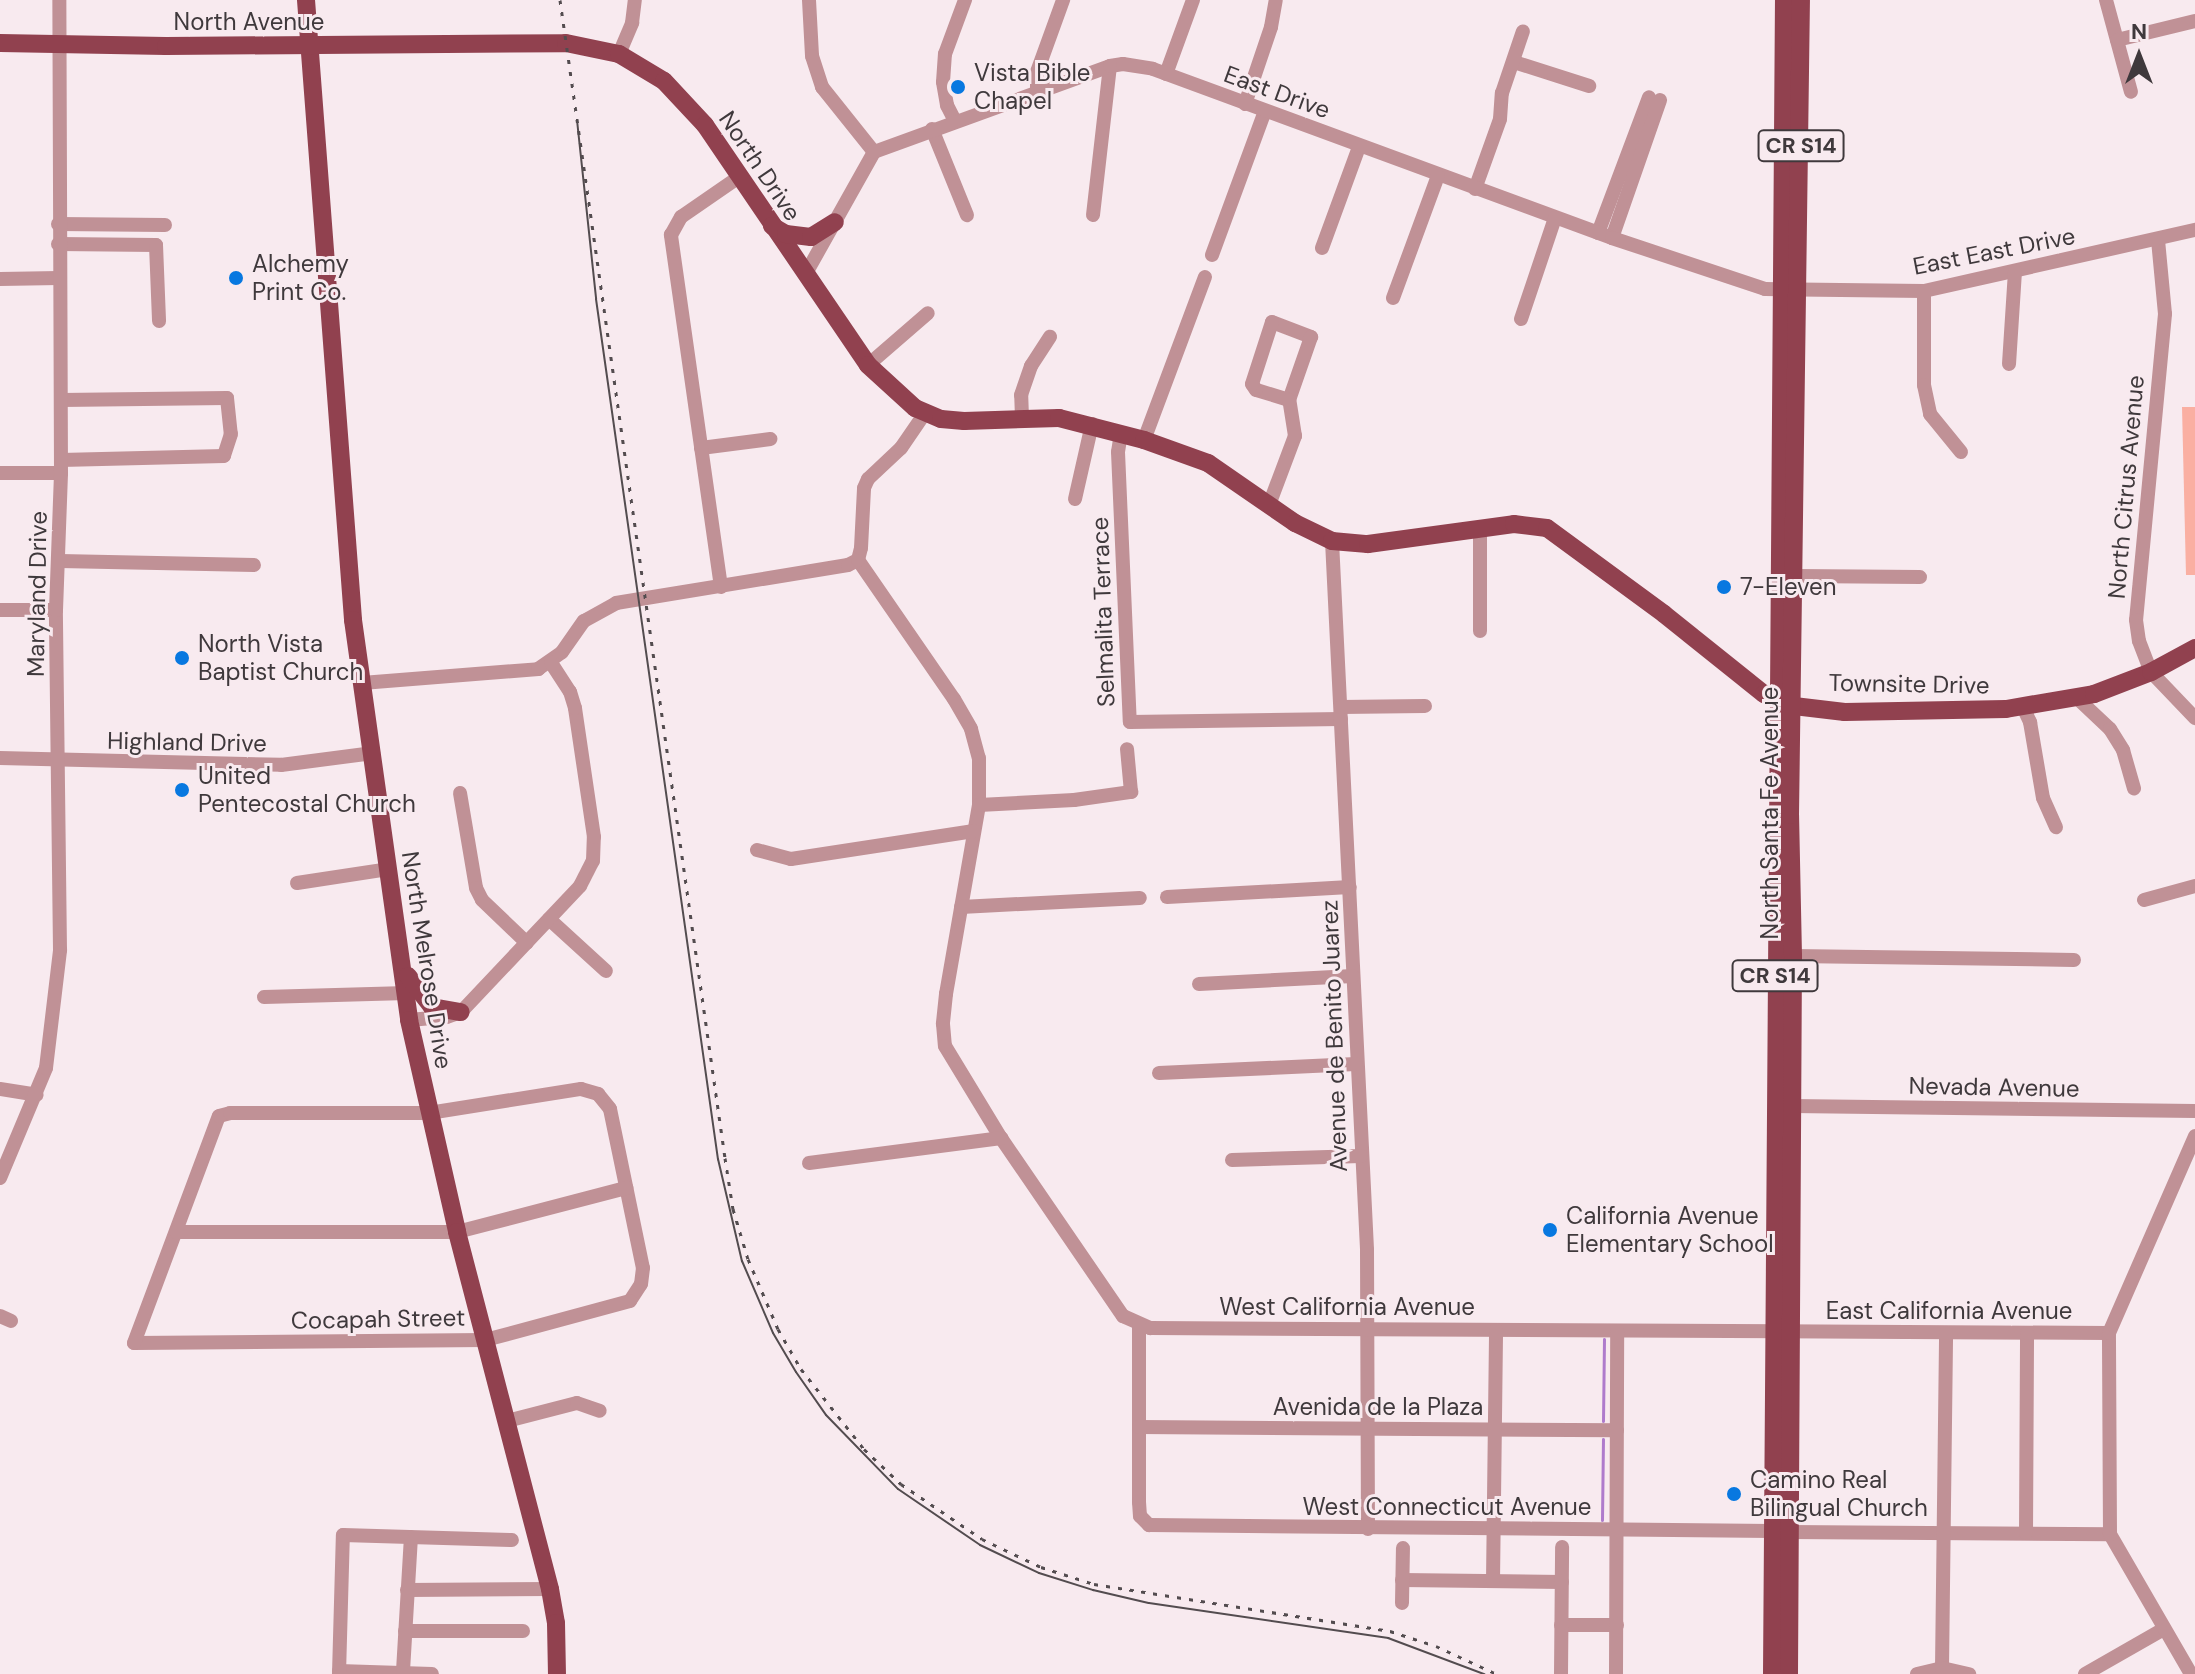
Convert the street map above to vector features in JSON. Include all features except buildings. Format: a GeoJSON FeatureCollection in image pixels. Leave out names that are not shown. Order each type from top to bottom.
{"type":"FeatureCollection","features":[{"type":"Feature","properties":{"kind":"main road","name":"North Melrose Drive"},"geometry":{"type":"LineString","coordinates":[[306,0],[353,620],[409,1020],[457,1232],[550,1589],[556,1623],[557,1674]]}},
{"type":"Feature","properties":{"kind":"main road","name":"North Santa Fe Avenue"},"geometry":{"type":"LineString","coordinates":[[1782,1333],[1791,1235],[1793,956],[1786,702],[1796,576],[1784,0]]}},
{"type":"Feature","properties":{"kind":"main road","name":"North Santa Fe Avenue"},"geometry":{"type":"LineString","coordinates":[[1772,1674],[1780,1531],[1782,1333],[1774,1169],[1786,702],[1790,290],[1801,0]]}},
{"type":"Feature","properties":{"kind":"main road","name":"North Avenue"},"geometry":{"type":"LineString","coordinates":[[0,43],[498,45]]}},
{"type":"Feature","properties":{"kind":"main road","name":"North Drive"},"geometry":{"type":"LineString","coordinates":[[498,45],[566,43],[619,54],[640,64],[682,98],[868,365],[889,388],[925,413]]}},
{"type":"Feature","properties":{"kind":"main road"},"geometry":{"type":"LineString","coordinates":[[772,225],[786,234],[811,237],[835,222]]}},
{"type":"Feature","properties":{"kind":"main road"},"geometry":{"type":"LineString","coordinates":[[925,413],[941,419],[964,421],[1059,418],[1092,424],[1144,440],[1208,463],[1269,505],[1332,541],[1368,544],[1514,524],[1547,528],[1664,614],[1764,694],[1786,702]]}},
{"type":"Feature","properties":{"kind":"main road","name":"Townsite Drive"},"geometry":{"type":"LineString","coordinates":[[1786,702],[1845,712],[2023,707],[2077,698],[2151,672],[2195,648]]}},
{"type":"Feature","properties":{"kind":"main road"},"geometry":{"type":"LineString","coordinates":[[403,968],[432,1007],[461,1012]]}},
{"type":"Feature","properties":{"kind":"main road"},"geometry":{"type":"LineString","coordinates":[[1774,1169],[1782,1175],[1782,1213],[1791,1235]]}},
{"type":"Feature","properties":{"kind":"main road","name":"North Santa Fe Avenue"},"geometry":{"type":"LineString","coordinates":[[1780,1531],[1789,1674]]}},
{"type":"Feature","properties":{"kind":"street","name":"Maryland Drive"},"geometry":{"type":"LineString","coordinates":[[0,1178],[46,1068],[60,950],[56,610],[61,466],[59,0]]}},
{"type":"Feature","properties":{"kind":"street"},"geometry":{"type":"LineString","coordinates":[[619,54],[632,23],[635,0]]}},
{"type":"Feature","properties":{"kind":"street"},"geometry":{"type":"LineString","coordinates":[[805,275],[874,152],[822,87],[812,56],[809,0]]}},
{"type":"Feature","properties":{"kind":"street"},"geometry":{"type":"LineString","coordinates":[[955,121],[943,82],[945,54],[965,0]]}},
{"type":"Feature","properties":{"kind":"street"},"geometry":{"type":"LineString","coordinates":[[1037,92],[1037,72],[1063,0]]}},
{"type":"Feature","properties":{"kind":"street"},"geometry":{"type":"LineString","coordinates":[[1166,74],[1193,0]]}},
{"type":"Feature","properties":{"kind":"street"},"geometry":{"type":"LineString","coordinates":[[1245,104],[1271,27],[1276,0]]}},
{"type":"Feature","properties":{"kind":"street"},"geometry":{"type":"LineString","coordinates":[[2106,0],[2131,92]]}},
{"type":"Feature","properties":{"kind":"street"},"geometry":{"type":"LineString","coordinates":[[2117,40],[2195,21]]}},
{"type":"Feature","properties":{"kind":"street"},"geometry":{"type":"LineString","coordinates":[[1475,189],[1500,119],[1502,93],[1523,31]]}},
{"type":"Feature","properties":{"kind":"street"},"geometry":{"type":"LineString","coordinates":[[1514,62],[1589,86]]}},
{"type":"Feature","properties":{"kind":"street","name":"East Drive"},"geometry":{"type":"LineString","coordinates":[[874,152],[1110,66],[1123,64],[1166,74],[1605,236],[1765,289],[1790,290]]}},
{"type":"Feature","properties":{"kind":"street"},"geometry":{"type":"LineString","coordinates":[[1093,215],[1110,66]]}},
{"type":"Feature","properties":{"kind":"street"},"geometry":{"type":"LineString","coordinates":[[1605,236],[1654,99]]}},
{"type":"Feature","properties":{"kind":"street"},"geometry":{"type":"LineString","coordinates":[[1212,255],[1265,111]]}},
{"type":"Feature","properties":{"kind":"street"},"geometry":{"type":"LineString","coordinates":[[932,129],[967,215]]}},
{"type":"Feature","properties":{"kind":"street"},"geometry":{"type":"LineString","coordinates":[[1322,248],[1359,147]]}},
{"type":"Feature","properties":{"kind":"street"},"geometry":{"type":"LineString","coordinates":[[1393,298],[1438,176]]}},
{"type":"Feature","properties":{"kind":"street"},"geometry":{"type":"LineString","coordinates":[[721,587],[671,235],[681,217],[739,177]]}},
{"type":"Feature","properties":{"kind":"street"},"geometry":{"type":"LineString","coordinates":[[1521,319],[1555,218]]}},
{"type":"Feature","properties":{"kind":"street"},"geometry":{"type":"LineString","coordinates":[[58,224],[165,225]]}},
{"type":"Feature","properties":{"kind":"street","name":"East East Drive"},"geometry":{"type":"LineString","coordinates":[[1790,290],[1924,291],[2195,230]]}},
{"type":"Feature","properties":{"kind":"street","name":"North Citrus Avenue"},"geometry":{"type":"LineString","coordinates":[[2158,240],[2165,314],[2136,620],[2139,641],[2151,672],[2195,718]]}},
{"type":"Feature","properties":{"kind":"street"},"geometry":{"type":"LineString","coordinates":[[58,244],[156,245],[159,321]]}},
{"type":"Feature","properties":{"kind":"street"},"geometry":{"type":"LineString","coordinates":[[2009,364],[2015,271]]}},
{"type":"Feature","properties":{"kind":"street"},"geometry":{"type":"LineString","coordinates":[[1144,440],[1205,277]]}},
{"type":"Feature","properties":{"kind":"street"},"geometry":{"type":"LineString","coordinates":[[0,279],[59,278]]}},
{"type":"Feature","properties":{"kind":"street"},"geometry":{"type":"LineString","coordinates":[[1924,291],[1924,385],[1930,414],[1961,452]]}},
{"type":"Feature","properties":{"kind":"street"},"geometry":{"type":"LineString","coordinates":[[868,365],[928,313]]}},
{"type":"Feature","properties":{"kind":"street"},"geometry":{"type":"LineString","coordinates":[[1269,505],[1295,436],[1289,400],[1311,337],[1272,322],[1251,381],[1256,390],[1289,400]]}},
{"type":"Feature","properties":{"kind":"street"},"geometry":{"type":"LineString","coordinates":[[1022,418],[1021,395],[1031,366],[1050,337]]}},
{"type":"Feature","properties":{"kind":"street"},"geometry":{"type":"LineString","coordinates":[[0,473],[224,456],[231,434],[227,398],[61,400]]}},
{"type":"Feature","properties":{"kind":"street"},"geometry":{"type":"LineString","coordinates":[[925,413],[901,448],[868,479],[864,488],[858,560],[954,699],[971,729],[979,758],[979,805],[946,994],[944,1037],[952,1062],[1001,1138],[1123,1316],[1139,1325],[1139,1427]]}},
{"type":"Feature","properties":{"kind":"street"},"geometry":{"type":"LineString","coordinates":[[1075,499],[1092,424]]}},
{"type":"Feature","properties":{"kind":"street","name":"Selmalita Terrace"},"geometry":{"type":"LineString","coordinates":[[1121,433],[1118,452],[1130,722],[1341,713]]}},
{"type":"Feature","properties":{"kind":"street"},"geometry":{"type":"LineString","coordinates":[[701,448],[770,439]]}},
{"type":"Feature","properties":{"kind":"street"},"geometry":{"type":"LineString","coordinates":[[1480,529],[1480,631]]}},
{"type":"Feature","properties":{"kind":"street","name":"Avenue de Benito Juarez"},"geometry":{"type":"LineString","coordinates":[[1332,541],[1369,1329],[1368,1529]]}},
{"type":"Feature","properties":{"kind":"street"},"geometry":{"type":"LineString","coordinates":[[362,683],[522,672],[551,663],[584,621],[604,607],[820,571],[858,560]]}},
{"type":"Feature","properties":{"kind":"street"},"geometry":{"type":"LineString","coordinates":[[60,561],[254,565]]}},
{"type":"Feature","properties":{"kind":"street"},"geometry":{"type":"LineString","coordinates":[[1796,576],[1920,577]]}},
{"type":"Feature","properties":{"kind":"street"},"geometry":{"type":"LineString","coordinates":[[0,610],[56,610]]}},
{"type":"Feature","properties":{"kind":"street"},"geometry":{"type":"LineString","coordinates":[[409,1020],[447,1017],[461,1012],[580,886],[593,861],[594,837],[575,708],[570,692],[551,663]]}},
{"type":"Feature","properties":{"kind":"street"},"geometry":{"type":"LineString","coordinates":[[2077,698],[2116,740],[2134,788]]}},
{"type":"Feature","properties":{"kind":"street"},"geometry":{"type":"LineString","coordinates":[[1341,713],[1425,706]]}},
{"type":"Feature","properties":{"kind":"street","name":"Townsite Drive"},"geometry":{"type":"LineString","coordinates":[[2023,707],[2030,722],[2043,798],[2056,827]]}},
{"type":"Feature","properties":{"kind":"street"},"geometry":{"type":"LineString","coordinates":[[979,805],[1074,800],[1131,792],[1127,749]]}},
{"type":"Feature","properties":{"kind":"street","name":"Highland Drive"},"geometry":{"type":"LineString","coordinates":[[0,758],[57,762],[281,765],[373,753]]}},
{"type":"Feature","properties":{"kind":"street"},"geometry":{"type":"LineString","coordinates":[[460,793],[476,888],[482,900],[527,943]]}},
{"type":"Feature","properties":{"kind":"street"},"geometry":{"type":"LineString","coordinates":[[757,850],[791,859],[974,831]]}},
{"type":"Feature","properties":{"kind":"street"},"geometry":{"type":"LineString","coordinates":[[297,883],[388,869]]}},
{"type":"Feature","properties":{"kind":"street"},"geometry":{"type":"LineString","coordinates":[[2144,900],[2195,886]]}},
{"type":"Feature","properties":{"kind":"street"},"geometry":{"type":"LineString","coordinates":[[1167,897],[1350,887]]}},
{"type":"Feature","properties":{"kind":"street"},"geometry":{"type":"LineString","coordinates":[[961,907],[1140,898]]}},
{"type":"Feature","properties":{"kind":"street"},"geometry":{"type":"LineString","coordinates":[[549,919],[606,971]]}},
{"type":"Feature","properties":{"kind":"street"},"geometry":{"type":"LineString","coordinates":[[1793,956],[2074,960]]}},
{"type":"Feature","properties":{"kind":"street"},"geometry":{"type":"LineString","coordinates":[[1199,984],[1353,976]]}},
{"type":"Feature","properties":{"kind":"street"},"geometry":{"type":"LineString","coordinates":[[264,997],[407,993]]}},
{"type":"Feature","properties":{"kind":"street"},"geometry":{"type":"LineString","coordinates":[[1159,1073],[1356,1064]]}},
{"type":"Feature","properties":{"kind":"street"},"geometry":{"type":"LineString","coordinates":[[602,1088],[610,1109],[626,1188],[457,1232],[176,1232],[219,1116],[230,1113],[429,1113],[602,1088]]}},
{"type":"Feature","properties":{"kind":"street"},"geometry":{"type":"LineString","coordinates":[[0,1089],[37,1095]]}},
{"type":"Feature","properties":{"kind":"street","name":"Nevada Avenue"},"geometry":{"type":"LineString","coordinates":[[1792,1106],[2195,1111]]}},
{"type":"Feature","properties":{"kind":"street"},"geometry":{"type":"LineString","coordinates":[[2191,1674],[2110,1534],[2109,1333],[2195,1136]]}},
{"type":"Feature","properties":{"kind":"street"},"geometry":{"type":"LineString","coordinates":[[809,1163],[1001,1138]]}},
{"type":"Feature","properties":{"kind":"street"},"geometry":{"type":"LineString","coordinates":[[1232,1160],[1361,1156]]}},
{"type":"Feature","properties":{"kind":"street","name":"Cocapah Street"},"geometry":{"type":"LineString","coordinates":[[176,1232],[134,1343],[485,1340],[630,1301],[641,1284],[643,1268],[626,1188]]}},
{"type":"Feature","properties":{"kind":"street","name":"West California Avenue"},"geometry":{"type":"LineString","coordinates":[[1139,1325],[1782,1333]]}},
{"type":"Feature","properties":{"kind":"street"},"geometry":{"type":"LineString","coordinates":[[1493,1581],[1496,1330]]}},
{"type":"Feature","properties":{"kind":"street"},"geometry":{"type":"LineString","coordinates":[[1616,1674],[1617,1331]]}},
{"type":"Feature","properties":{"kind":"street","name":"East California Avenue"},"geometry":{"type":"LineString","coordinates":[[1782,1333],[2109,1333]]}},
{"type":"Feature","properties":{"kind":"street"},"geometry":{"type":"LineString","coordinates":[[1942,1668],[1946,1333]]}},
{"type":"Feature","properties":{"kind":"street"},"geometry":{"type":"LineString","coordinates":[[2026,1533],[2027,1333]]}},
{"type":"Feature","properties":{"kind":"street"},"geometry":{"type":"LineString","coordinates":[[507,1421],[577,1403],[600,1411]]}},
{"type":"Feature","properties":{"kind":"street","name":"Avenida de la Plaza"},"geometry":{"type":"LineString","coordinates":[[1139,1427],[1617,1430]]}},
{"type":"Feature","properties":{"kind":"street","name":"West Connecticut Avenue"},"geometry":{"type":"LineString","coordinates":[[1139,1427],[1140,1516],[1149,1525],[1159,1528],[2110,1534]]}},
{"type":"Feature","properties":{"kind":"street"},"geometry":{"type":"LineString","coordinates":[[432,1674],[339,1672],[343,1535],[512,1540]]}},
{"type":"Feature","properties":{"kind":"street"},"geometry":{"type":"LineString","coordinates":[[396,1672],[405,1631],[411,1537]]}},
{"type":"Feature","properties":{"kind":"street"},"geometry":{"type":"LineString","coordinates":[[1561,1674],[1562,1547]]}},
{"type":"Feature","properties":{"kind":"street"},"geometry":{"type":"LineString","coordinates":[[1402,1603],[1403,1548]]}},
{"type":"Feature","properties":{"kind":"street"},"geometry":{"type":"LineString","coordinates":[[1402,1580],[1562,1582]]}},
{"type":"Feature","properties":{"kind":"street"},"geometry":{"type":"LineString","coordinates":[[407,1590],[550,1589]]}},
{"type":"Feature","properties":{"kind":"street"},"geometry":{"type":"LineString","coordinates":[[1561,1625],[1617,1625]]}},
{"type":"Feature","properties":{"kind":"street"},"geometry":{"type":"LineString","coordinates":[[2085,1674],[2164,1629]]}},
{"type":"Feature","properties":{"kind":"street"},"geometry":{"type":"LineString","coordinates":[[405,1631],[523,1631]]}},
{"type":"Feature","properties":{"kind":"street"},"geometry":{"type":"LineString","coordinates":[[1917,1674],[1942,1668],[1969,1674]]}},
{"type":"Feature","properties":{"kind":"shaded area"},"geometry":{"type":"Polygon","coordinates":[[[2182,407],[2195,407],[2195,575],[2186,575],[2182,407]]]}},
{"type":"Feature","properties":{"kind":"waterway"},"geometry":{"type":"LineString","coordinates":[[1603,1421],[1604,1339]]}},
{"type":"Feature","properties":{"kind":"waterway"},"geometry":{"type":"LineString","coordinates":[[1602,1520],[1603,1439]]}},
{"type":"Feature","properties":{"kind":"tram line"},"geometry":{"type":"LineString","coordinates":[[577,120],[596,299],[718,1159],[742,1261],[773,1333],[826,1415],[898,1489],[980,1545],[1039,1573],[1093,1590],[1149,1603],[1388,1638],[1484,1674]]}},
{"type":"Feature","properties":{"kind":"railway"},"geometry":{"type":"LineString","coordinates":[[560,0],[733,1209],[748,1259],[778,1329],[801,1369],[864,1449],[901,1484],[982,1539],[1041,1567],[1094,1584],[1390,1631],[1436,1646],[1497,1674]]}},
{"type":"Feature","properties":{"kind":"place","name":"Vista Bible Chapel"},"geometry":{"type":"Point","coordinates":[958,87]}},
{"type":"Feature","properties":{"kind":"place","name":"Alchemy Print Co."},"geometry":{"type":"Point","coordinates":[236,278]}},
{"type":"Feature","properties":{"kind":"place","name":"7-Eleven"},"geometry":{"type":"Point","coordinates":[1724,587]}},
{"type":"Feature","properties":{"kind":"place","name":"North Vista Baptist Church"},"geometry":{"type":"Point","coordinates":[182,658]}},
{"type":"Feature","properties":{"kind":"place","name":"United Pentecostal Church"},"geometry":{"type":"Point","coordinates":[182,790]}},
{"type":"Feature","properties":{"kind":"place","name":"California Avenue Elementary School"},"geometry":{"type":"Point","coordinates":[1550,1230]}},
{"type":"Feature","properties":{"kind":"place","name":"Camino Real Bilingual Church"},"geometry":{"type":"Point","coordinates":[1734,1494]}}]}
